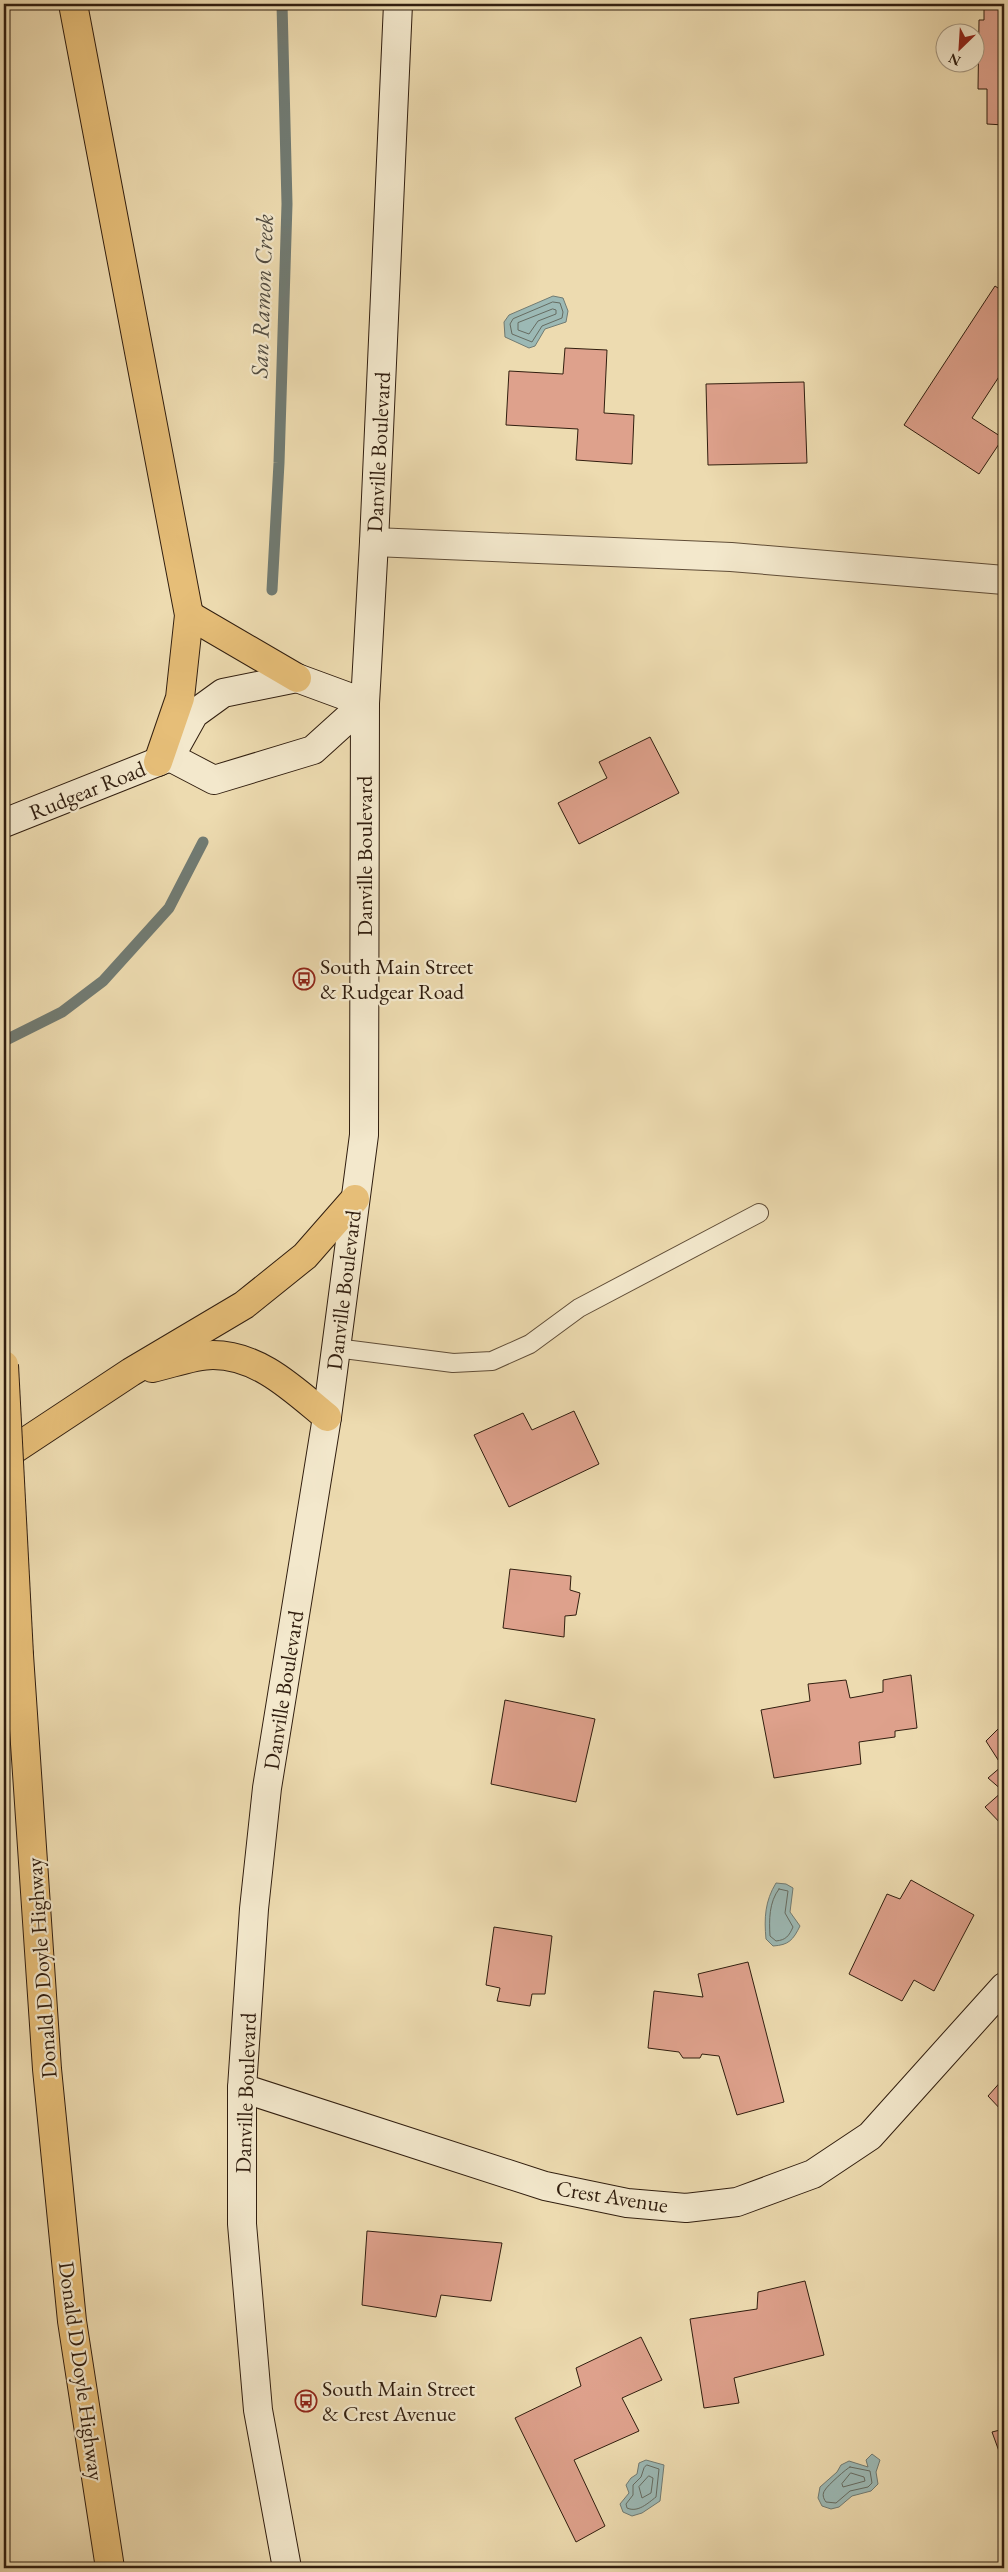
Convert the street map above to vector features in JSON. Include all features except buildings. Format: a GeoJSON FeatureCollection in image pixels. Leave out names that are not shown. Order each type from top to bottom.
{"type":"FeatureCollection","features":[{"type":"Feature","properties":{"kind":"highway"},"geometry":{"type":"LineString","coordinates":[[73,4],[189,615],[180,698],[164,759]]}},
{"type":"Feature","properties":{"kind":"highway"},"geometry":{"type":"LineString","coordinates":[[189,615],[297,678]]}},
{"type":"Feature","properties":{"kind":"highway"},"geometry":{"type":"LineString","coordinates":[[4,1456],[131,1372],[244,1305],[305,1256],[355,1199]]}},
{"type":"Feature","properties":{"kind":"highway"},"geometry":{"type":"LineString","coordinates":[[131,1372],[213,1355],[246,1362],[277,1376],[327,1417]]}},
{"type":"Feature","properties":{"kind":"highway","name":"Donald D Doyle Highway"},"geometry":{"type":"LineString","coordinates":[[4,1365],[18,1655],[47,2070],[72,2311],[110,2568]]}},
{"type":"Feature","properties":{"kind":"main road","name":"Danville Boulevard"},"geometry":{"type":"LineString","coordinates":[[287,2568],[258,2410],[242,2224],[242,2088],[254,1910],[267,1788],[327,1417],[364,1135],[365,703],[398,4]]}},
{"type":"Feature","properties":{"kind":"main road"},"geometry":{"type":"LineString","coordinates":[[374,542],[731,557],[1004,580]]}},
{"type":"Feature","properties":{"kind":"main road"},"geometry":{"type":"LineString","coordinates":[[297,678],[365,703]]}},
{"type":"Feature","properties":{"kind":"main road","name":"Rudgear Road"},"geometry":{"type":"LineString","coordinates":[[4,823],[164,759],[194,714],[222,693],[297,678]]}},
{"type":"Feature","properties":{"kind":"main road","name":"Rudgear Road"},"geometry":{"type":"LineString","coordinates":[[164,759],[214,780],[313,750],[365,703]]}},
{"type":"Feature","properties":{"kind":"main road","name":"Crest Avenue"},"geometry":{"type":"LineString","coordinates":[[242,2088],[545,2186],[636,2204],[686,2208],[737,2202],[813,2174],[870,2136],[1004,1987]]}},
{"type":"Feature","properties":{"kind":"lane"},"geometry":{"type":"LineString","coordinates":[[336,1348],[453,1363],[492,1361],[530,1344],[580,1308],[759,1213]]}},
{"type":"Feature","properties":{"kind":"water"},"geometry":{"type":"Polygon","coordinates":[[[553,296],[563,298],[568,311],[566,322],[545,329],[535,346],[529,348],[505,337],[504,322],[509,315],[553,296]]]}},
{"type":"Feature","properties":{"kind":"water"},"geometry":{"type":"Polygon","coordinates":[[[776,1883],[786,1884],[793,1888],[790,1912],[800,1926],[790,1941],[773,1946],[766,1939],[765,1917],[767,1903],[776,1883]]]}},
{"type":"Feature","properties":{"kind":"water"},"geometry":{"type":"Polygon","coordinates":[[[872,2454],[880,2460],[876,2472],[878,2484],[871,2491],[852,2496],[839,2507],[831,2509],[822,2506],[818,2498],[820,2487],[837,2472],[841,2465],[849,2461],[868,2467],[866,2460],[872,2454]]]}},
{"type":"Feature","properties":{"kind":"water"},"geometry":{"type":"Polygon","coordinates":[[[646,2460],[664,2465],[660,2501],[642,2513],[632,2516],[623,2512],[620,2504],[629,2493],[626,2485],[637,2474],[639,2463],[646,2460]]]}},
{"type":"Feature","properties":{"kind":"waterway","name":"San Ramon Creek"},"geometry":{"type":"LineString","coordinates":[[272,590],[279,463],[287,204],[282,4]]}},
{"type":"Feature","properties":{"kind":"waterway","name":"San Ramon Creek"},"geometry":{"type":"LineString","coordinates":[[4,1041],[62,1012],[103,981],[169,908],[203,842]]}},
{"type":"Feature","properties":{"kind":"place","name":"South Main Street & Rudgear Road"},"geometry":{"type":"Point","coordinates":[304,979]}},
{"type":"Feature","properties":{"kind":"place","name":"South Main Street & Crest Avenue"},"geometry":{"type":"Point","coordinates":[306,2401]}}]}
